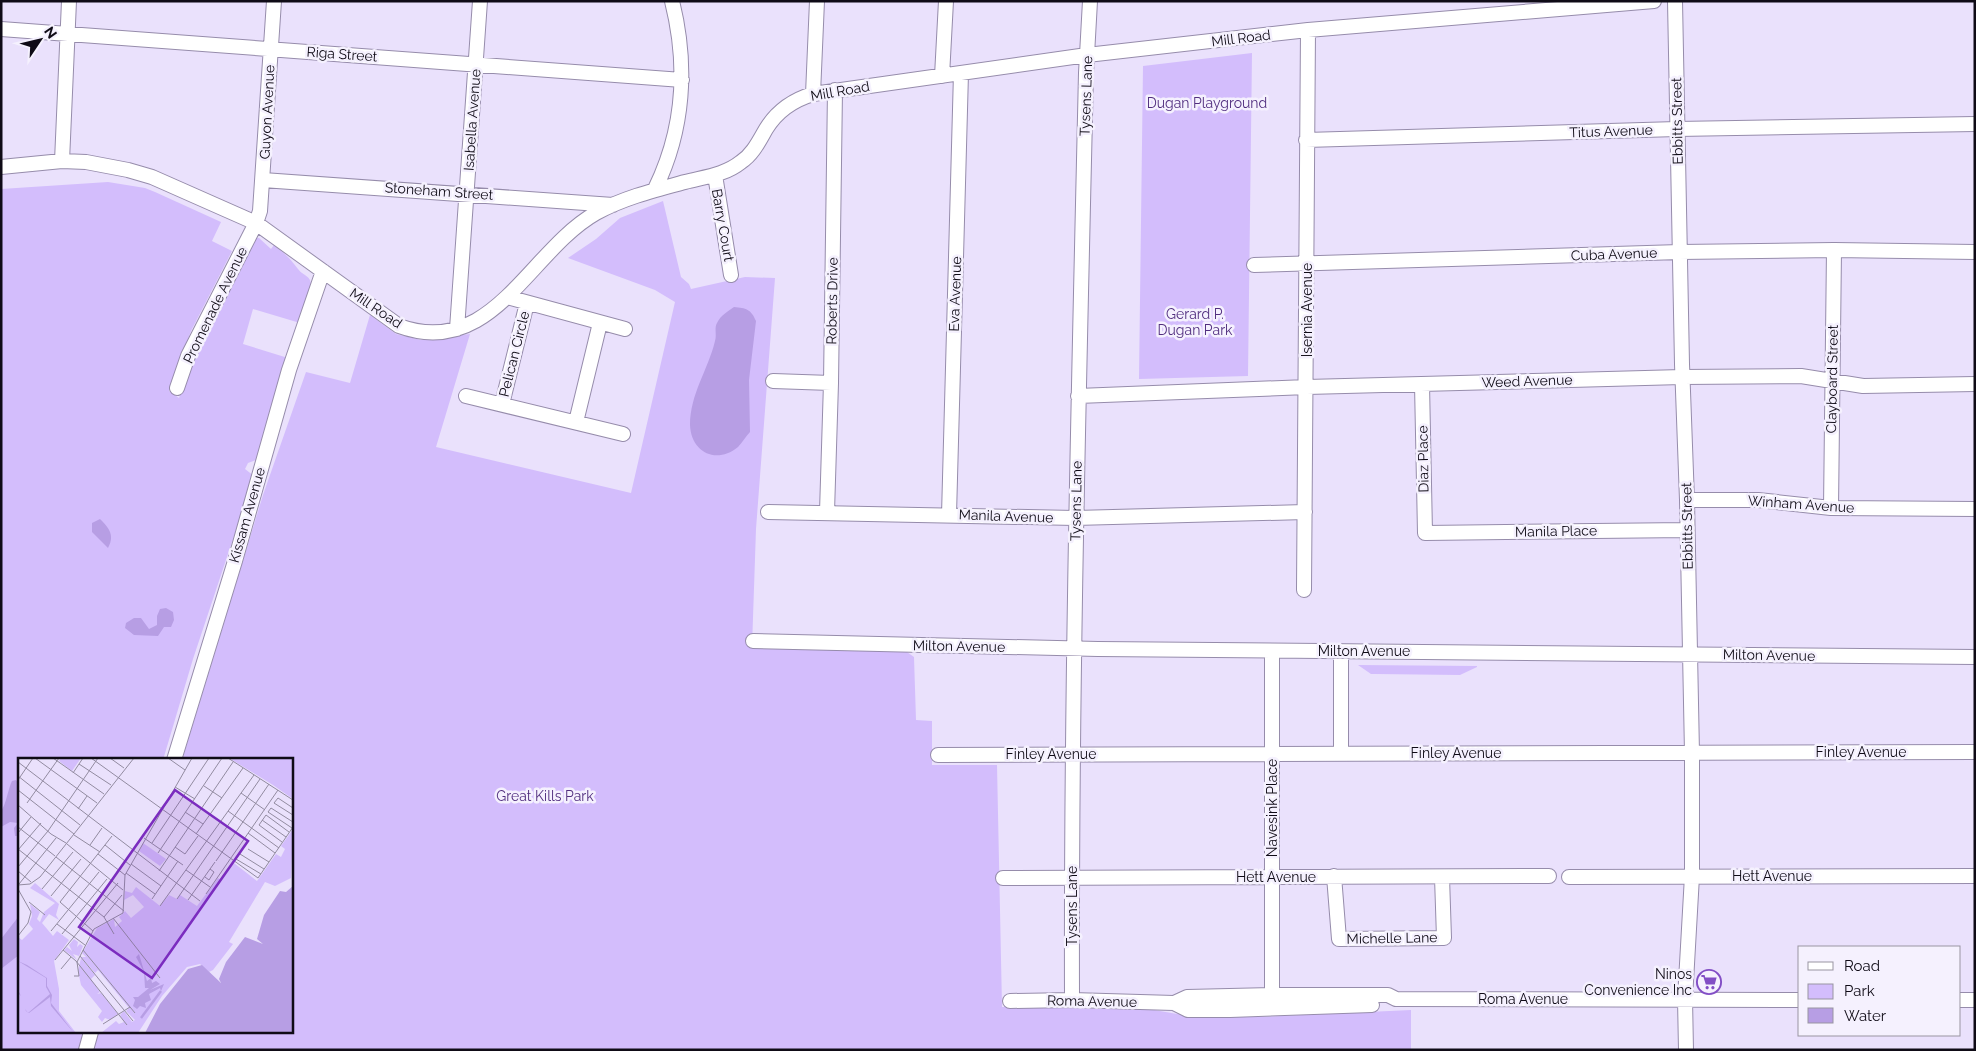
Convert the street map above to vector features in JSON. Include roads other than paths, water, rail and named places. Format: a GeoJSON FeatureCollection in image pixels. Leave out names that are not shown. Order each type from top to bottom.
{"type":"FeatureCollection","features":[{"type":"Feature","properties":{"kind":"street"},"geometry":{"type":"LineString","coordinates":[[62,161],[69,1]]}},
{"type":"Feature","properties":{"kind":"street","name":"Guyon Avenue"},"geometry":{"type":"LineString","coordinates":[[256,223],[260,211],[263,180],[274,1]]}},
{"type":"Feature","properties":{"kind":"street","name":"Isabella Avenue"},"geometry":{"type":"LineString","coordinates":[[458,329],[480,1]]}},
{"type":"Feature","properties":{"kind":"street"},"geometry":{"type":"LineString","coordinates":[[655,190],[674,140],[682,80],[679,30],[672,1]]}},
{"type":"Feature","properties":{"kind":"street"},"geometry":{"type":"LineString","coordinates":[[813,94],[817,1]]}},
{"type":"Feature","properties":{"kind":"street"},"geometry":{"type":"LineString","coordinates":[[942,76],[946,1]]}},
{"type":"Feature","properties":{"kind":"street","name":"Tysens Lane"},"geometry":{"type":"LineString","coordinates":[[1072,1000],[1072,754],[1075,518],[1090,1]]}},
{"type":"Feature","properties":{"kind":"street","name":"Mill Road"},"geometry":{"type":"LineString","coordinates":[[1,167],[62,161],[105,166],[152,177],[256,223],[399,326],[412,331],[437,333],[458,329],[479,319],[507,297],[579,224],[614,205],[655,190],[714,175],[733,168],[752,152],[775,116],[786,106],[800,98],[813,94],[1087,55],[1308,30],[1654,1]]}},
{"type":"Feature","properties":{"kind":"street","name":"Ebbitts Street"},"geometry":{"type":"LineString","coordinates":[[1675,1],[1692,753],[1692,876],[1685,1000],[1686,1050]]}},
{"type":"Feature","properties":{"kind":"street","name":"Riga Street"},"geometry":{"type":"LineString","coordinates":[[1,29],[476,63],[682,80]]}},
{"type":"Feature","properties":{"kind":"street","name":"Isernia Avenue"},"geometry":{"type":"LineString","coordinates":[[1304,590],[1308,264],[1306,140],[1308,30]]}},
{"type":"Feature","properties":{"kind":"street","name":"Eva Avenue"},"geometry":{"type":"LineString","coordinates":[[949,514],[960,73]]}},
{"type":"Feature","properties":{"kind":"street","name":"Roberts Drive"},"geometry":{"type":"LineString","coordinates":[[827,512],[831,383],[835,90]]}},
{"type":"Feature","properties":{"kind":"street","name":"Titus Avenue"},"geometry":{"type":"LineString","coordinates":[[1306,140],[1677,129],[1975,124]]}},
{"type":"Feature","properties":{"kind":"street","name":"Barry Court"},"geometry":{"type":"LineString","coordinates":[[714,175],[731,275]]}},
{"type":"Feature","properties":{"kind":"street","name":"Stoneham Street"},"geometry":{"type":"LineString","coordinates":[[263,180],[467,193],[614,205]]}},
{"type":"Feature","properties":{"kind":"street","name":"Promenade Avenue"},"geometry":{"type":"LineString","coordinates":[[177,388],[188,356],[256,223]]}},
{"type":"Feature","properties":{"kind":"street","name":"Cuba Avenue"},"geometry":{"type":"LineString","coordinates":[[1254,265],[1680,252],[1834,250],[1975,252]]}},
{"type":"Feature","properties":{"kind":"street","name":"Clayboard Street"},"geometry":{"type":"LineString","coordinates":[[1831,508],[1834,250]]}},
{"type":"Feature","properties":{"kind":"street","name":"Kissam Avenue"},"geometry":{"type":"LineString","coordinates":[[175,758],[235,561],[290,370],[323,271]]}},
{"type":"Feature","properties":{"kind":"street","name":"Pelican Circle"},"geometry":{"type":"LineString","coordinates":[[507,297],[625,330]]}},
{"type":"Feature","properties":{"kind":"street","name":"Pelican Circle"},"geometry":{"type":"LineString","coordinates":[[502,404],[527,303]]}},
{"type":"Feature","properties":{"kind":"street"},"geometry":{"type":"LineString","coordinates":[[576,422],[600,322]]}},
{"type":"Feature","properties":{"kind":"street","name":"Weed Avenue"},"geometry":{"type":"LineString","coordinates":[[1078,396],[1307,386],[1682,377],[1802,376],[1862,386],[1975,384]]}},
{"type":"Feature","properties":{"kind":"street"},"geometry":{"type":"LineString","coordinates":[[773,381],[831,383]]}},
{"type":"Feature","properties":{"kind":"street","name":"Diaz Place"},"geometry":{"type":"LineString","coordinates":[[1422,384],[1424,533]]}},
{"type":"Feature","properties":{"kind":"street","name":"Pelican Circle"},"geometry":{"type":"LineString","coordinates":[[466,396],[623,434]]}},
{"type":"Feature","properties":{"kind":"street","name":"Winham Avenue"},"geometry":{"type":"LineString","coordinates":[[1687,500],[1758,500],[1831,508],[1975,509]]}},
{"type":"Feature","properties":{"kind":"street","name":"Manila Avenue"},"geometry":{"type":"LineString","coordinates":[[768,512],[949,514],[1075,518],[1305,512]]}},
{"type":"Feature","properties":{"kind":"street","name":"Manila Place"},"geometry":{"type":"LineString","coordinates":[[1424,533],[1687,530]]}},
{"type":"Feature","properties":{"kind":"street","name":"Milton Avenue"},"geometry":{"type":"LineString","coordinates":[[753,641],[1074,648],[1975,657]]}},
{"type":"Feature","properties":{"kind":"street","name":"Navesink Place"},"geometry":{"type":"LineString","coordinates":[[1272,650],[1272,995]]}},
{"type":"Feature","properties":{"kind":"street"},"geometry":{"type":"LineString","coordinates":[[1341,651],[1341,754]]}},
{"type":"Feature","properties":{"kind":"street","name":"Finley Avenue"},"geometry":{"type":"LineString","coordinates":[[938,754],[1975,752]]}},
{"type":"Feature","properties":{"kind":"street","name":"Michelle Lane"},"geometry":{"type":"LineString","coordinates":[[1334,876],[1339,939],[1444,938],[1442,877]]}},
{"type":"Feature","properties":{"kind":"street","name":"Hett Avenue"},"geometry":{"type":"LineString","coordinates":[[1002,878],[1549,876]]}},
{"type":"Feature","properties":{"kind":"street","name":"Hett Avenue"},"geometry":{"type":"LineString","coordinates":[[1569,877],[1975,876]]}},
{"type":"Feature","properties":{"kind":"street","name":"Roma Avenue"},"geometry":{"type":"LineString","coordinates":[[1174,1003],[1187,997],[1272,995],[1388,996],[1396,999],[1798,1000]]}},
{"type":"Feature","properties":{"kind":"street","name":"Roma Avenue"},"geometry":{"type":"LineString","coordinates":[[1010,1001],[1072,1000],[1174,1003],[1188,1010],[1230,1010],[1388,1004],[1396,999]]}},
{"type":"Feature","properties":{"kind":"street"},"geometry":{"type":"LineString","coordinates":[[1961,1000],[1975,1000]]}},
{"type":"Feature","properties":{"kind":"street"},"geometry":{"type":"LineString","coordinates":[[86,1050],[90,1034]]}},
{"type":"Feature","properties":{"kind":"water"},"geometry":{"type":"Polygon","coordinates":[[[734,307],[748,310],[756,321],[749,380],[750,432],[738,447],[730,452],[713,455],[700,449],[695,442],[691,434],[691,414],[696,392],[712,352],[716,336],[716,325],[722,316],[734,307]]]}},
{"type":"Feature","properties":{"kind":"water"},"geometry":{"type":"Polygon","coordinates":[[[100,519],[111,535],[108,548],[92,532],[92,523],[100,519]]]}},
{"type":"Feature","properties":{"kind":"water"},"geometry":{"type":"Polygon","coordinates":[[[166,608],[173,612],[174,620],[171,627],[164,627],[158,636],[134,635],[125,628],[126,623],[134,618],[141,618],[149,629],[157,625],[157,616],[160,609],[166,608]]]}},
{"type":"Feature","properties":{"kind":"water"},"geometry":{"type":"Polygon","coordinates":[[[16,780],[18,783],[18,823],[10,822],[1,827],[1,811],[12,781],[16,780]]]}},
{"type":"Feature","properties":{"kind":"water"},"geometry":{"type":"Polygon","coordinates":[[[18,823],[18,836],[15,836],[14,828],[18,823]]]}},
{"type":"Feature","properties":{"kind":"water"},"geometry":{"type":"Polygon","coordinates":[[[18,917],[18,956],[1,969],[1,939],[18,917]]]}},
{"type":"Feature","properties":{"kind":"place","name":"Ninos Convenience Inc"},"geometry":{"type":"Point","coordinates":[1709,982]}},
{"type":"Feature","properties":{"kind":"park label","name":"Dugan Playground"},"geometry":{"type":"Point","coordinates":[1207,103]}},
{"type":"Feature","properties":{"kind":"park label","name":"Gerard P. Dugan Park"},"geometry":{"type":"Point","coordinates":[1195,322]}},
{"type":"Feature","properties":{"kind":"park label","name":"Great Kills Park"},"geometry":{"type":"Point","coordinates":[545,796]}}]}
